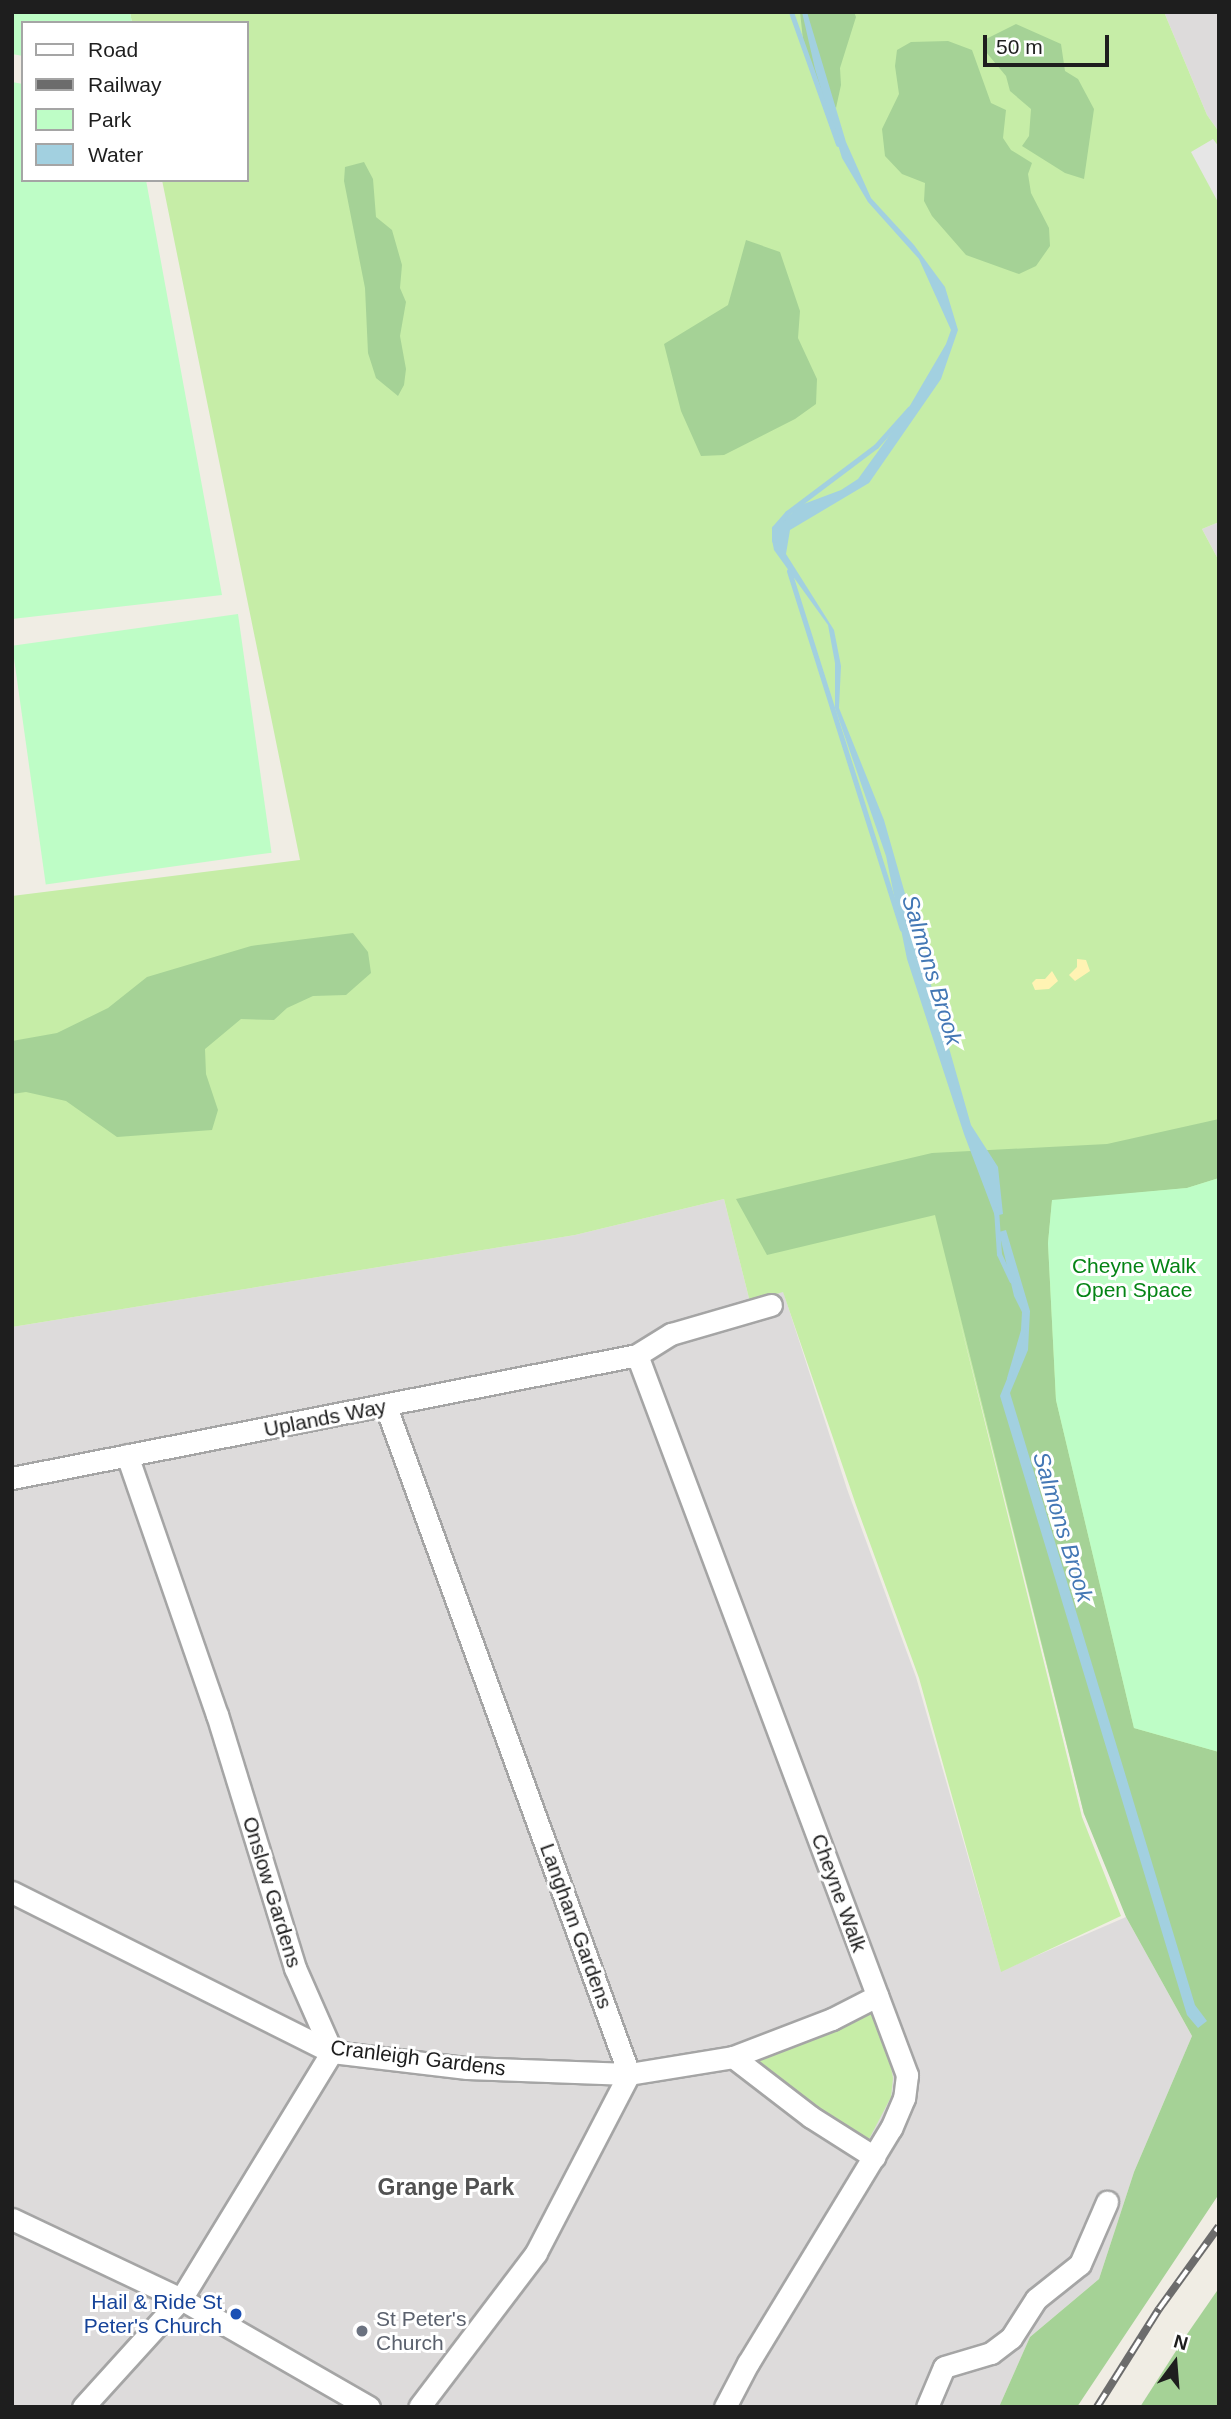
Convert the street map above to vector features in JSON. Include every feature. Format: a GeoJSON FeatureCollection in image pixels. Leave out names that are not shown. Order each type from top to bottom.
{"type":"FeatureCollection","features":[{"type":"Feature","properties":{"kind":"street"},"geometry":{"type":"LineString","coordinates":[[637,1356],[671,1334],[771,1306]]}},
{"type":"Feature","properties":{"kind":"street","name":"Uplands Way"},"geometry":{"type":"LineString","coordinates":[[12,1478],[637,1356]]}},
{"type":"Feature","properties":{"kind":"street","name":"Cheyne Walk"},"geometry":{"type":"LineString","coordinates":[[637,1356],[907,2075],[904,2098],[874,2157],[748,2363],[725,2407]]}},
{"type":"Feature","properties":{"kind":"street","name":"Langham Gardens"},"geometry":{"type":"LineString","coordinates":[[386,1407],[629,2074]]}},
{"type":"Feature","properties":{"kind":"street","name":"Onslow Gardens"},"geometry":{"type":"LineString","coordinates":[[127,1455],[217,1715],[295,1968],[332,2053]]}},
{"type":"Feature","properties":{"kind":"street","name":"Cranleigh Gardens"},"geometry":{"type":"LineString","coordinates":[[12,1892],[332,2053],[467,2068],[629,2074],[733,2057],[832,2019],[877,1996]]}},
{"type":"Feature","properties":{"kind":"street"},"geometry":{"type":"LineString","coordinates":[[83,2407],[181,2299],[332,2053]]}},
{"type":"Feature","properties":{"kind":"street"},"geometry":{"type":"LineString","coordinates":[[733,2057],[811,2117],[874,2157]]}},
{"type":"Feature","properties":{"kind":"street"},"geometry":{"type":"LineString","coordinates":[[419,2407],[536,2253],[629,2074]]}},
{"type":"Feature","properties":{"kind":"street"},"geometry":{"type":"LineString","coordinates":[[927,2407],[944,2367],[991,2353],[1012,2338],[1036,2299],[1080,2264],[1107,2202]]}},
{"type":"Feature","properties":{"kind":"street"},"geometry":{"type":"LineString","coordinates":[[12,2219],[181,2299],[369,2407]]}},
{"type":"Feature","properties":{"kind":"shaded area"},"geometry":{"type":"Polygon","coordinates":[[[1164,12],[1219,12],[1219,132],[1207,115],[1164,12]]]}},
{"type":"Feature","properties":{"kind":"shaded area"},"geometry":{"type":"Polygon","coordinates":[[[1213,139],[1219,147],[1219,204],[1191,152],[1213,139]]]}},
{"type":"Feature","properties":{"kind":"shaded area"},"geometry":{"type":"Polygon","coordinates":[[[1219,522],[1219,561],[1202,529],[1219,522]]]}},
{"type":"Feature","properties":{"kind":"shaded area"},"geometry":{"type":"Polygon","coordinates":[[[724,1199],[750,1302],[783,1291],[847,1489],[916,1677],[1001,1971],[1126,1917],[1192,2036],[1134,2172],[1099,2279],[1030,2337],[999,2407],[12,2407],[12,1327],[575,1235],[724,1199]]]}},
{"type":"Feature","properties":{"kind":"green space"},"geometry":{"type":"Polygon","coordinates":[[[12,12],[130,12],[132,21],[21,21],[21,56],[12,54],[12,12]]]}},
{"type":"Feature","properties":{"kind":"green space"},"geometry":{"type":"Polygon","coordinates":[[[130,12],[1164,12],[1207,115],[1219,132],[1219,522],[1202,529],[1219,561],[1219,1759],[1084,1814],[957,1309],[1082,1817],[1121,1916],[1001,1972],[919,1678],[783,1292],[750,1302],[724,1199],[575,1235],[12,1327],[12,896],[300,860],[162,182],[248,182],[248,21],[132,21],[130,12]]]}},
{"type":"Feature","properties":{"kind":"green space"},"geometry":{"type":"Polygon","coordinates":[[[800,12],[854,12],[856,17],[840,68],[841,85],[836,108],[817,84],[804,49],[800,12]]]}},
{"type":"Feature","properties":{"kind":"green space"},"geometry":{"type":"Polygon","coordinates":[[[1016,24],[1061,44],[1065,71],[1078,79],[1094,109],[1084,179],[1065,173],[1022,146],[1029,136],[1031,109],[1010,91],[1006,76],[986,52],[986,39],[1016,24]]]}},
{"type":"Feature","properties":{"kind":"green space"},"geometry":{"type":"Polygon","coordinates":[[[948,41],[972,50],[991,103],[1006,110],[1003,138],[1011,150],[1032,163],[1028,174],[1031,193],[1049,228],[1050,246],[1036,266],[1019,274],[966,255],[932,216],[924,201],[925,183],[902,174],[885,156],[882,129],[899,94],[895,66],[897,50],[911,42],[948,41]]]}},
{"type":"Feature","properties":{"kind":"green space"},"geometry":{"type":"Polygon","coordinates":[[[12,82],[21,84],[21,182],[146,182],[222,595],[12,619],[12,82]]]}},
{"type":"Feature","properties":{"kind":"green space"},"geometry":{"type":"Polygon","coordinates":[[[364,162],[373,179],[376,217],[392,230],[402,265],[400,288],[406,302],[400,336],[406,369],[404,385],[398,396],[376,378],[368,353],[365,288],[344,181],[345,167],[364,162]]]}},
{"type":"Feature","properties":{"kind":"green space"},"geometry":{"type":"Polygon","coordinates":[[[746,240],[780,252],[800,311],[798,338],[817,379],[816,404],[795,419],[724,455],[701,456],[681,411],[664,344],[728,305],[746,240]]]}},
{"type":"Feature","properties":{"kind":"green space"},"geometry":{"type":"Polygon","coordinates":[[[238,614],[272,853],[46,884],[12,646],[238,614]]]}},
{"type":"Feature","properties":{"kind":"green space"},"geometry":{"type":"Polygon","coordinates":[[[353,933],[368,952],[371,973],[346,995],[313,996],[287,1008],[274,1020],[241,1019],[205,1049],[206,1074],[218,1110],[212,1130],[117,1137],[66,1101],[26,1092],[12,1094],[12,1041],[57,1033],[108,1008],[147,977],[251,946],[353,933]]]}},
{"type":"Feature","properties":{"kind":"green space"},"geometry":{"type":"Polygon","coordinates":[[[1219,1119],[1219,1178],[1187,1188],[1052,1201],[1048,1243],[1056,1400],[1134,1728],[1219,1752],[1219,2194],[1077,2407],[999,2407],[1030,2337],[1099,2279],[1134,2172],[1192,2036],[1126,1917],[1084,1814],[935,1215],[767,1255],[736,1199],[932,1153],[1107,1144],[1219,1119]]]}},
{"type":"Feature","properties":{"kind":"green space","name":"Cheyne Walk Open Space"},"geometry":{"type":"Polygon","coordinates":[[[1219,1178],[1219,1752],[1134,1728],[1056,1400],[1048,1243],[1052,1200],[1187,1188],[1219,1178]]]}},
{"type":"Feature","properties":{"kind":"green space"},"geometry":{"type":"Polygon","coordinates":[[[871,2011],[889,2057],[893,2078],[891,2097],[868,2141],[765,2072],[757,2060],[761,2050],[871,2011]]]}},
{"type":"Feature","properties":{"kind":"green space"},"geometry":{"type":"Polygon","coordinates":[[[1219,2288],[1219,2407],[1140,2407],[1183,2340],[1219,2288]]]}},
{"type":"Feature","properties":{"kind":"sand"},"geometry":{"type":"Polygon","coordinates":[[[1077,959],[1086,960],[1090,971],[1075,981],[1069,975],[1077,967],[1077,959]]]}},
{"type":"Feature","properties":{"kind":"sand"},"geometry":{"type":"Polygon","coordinates":[[[1052,971],[1058,981],[1049,989],[1035,990],[1032,983],[1036,979],[1045,979],[1052,971]]]}},
{"type":"Feature","properties":{"kind":"water"},"geometry":{"type":"Polygon","coordinates":[[[802,12],[807,12],[846,142],[871,198],[914,245],[945,287],[958,330],[941,379],[869,483],[790,530],[786,554],[834,630],[841,666],[839,708],[884,820],[971,1125],[998,1167],[1003,1214],[995,1216],[964,1134],[907,959],[886,856],[835,708],[835,663],[828,625],[774,550],[772,540],[778,525],[801,505],[841,490],[858,479],[905,414],[946,344],[951,330],[919,259],[868,202],[842,158],[815,69],[802,12]]]}},
{"type":"Feature","properties":{"kind":"water"},"geometry":{"type":"Polygon","coordinates":[[[1006,1230],[1030,1311],[1028,1350],[1010,1393],[1195,2005],[1207,2021],[1198,2028],[1187,2015],[1000,1396],[1020,1347],[1022,1312],[1014,1296],[999,1232],[1006,1230]]]}},
{"type":"Feature","properties":{"kind":"waterway","name":"Salmons Brook"},"geometry":{"type":"LineString","coordinates":[[791,12],[838,144]]}},
{"type":"Feature","properties":{"kind":"waterway","name":"Salmons Brook"},"geometry":{"type":"LineString","coordinates":[[774,540],[774,528],[787,513],[876,446],[909,409]]}},
{"type":"Feature","properties":{"kind":"waterway","name":"Salmons Brook"},"geometry":{"type":"LineString","coordinates":[[789,571],[902,929]]}},
{"type":"Feature","properties":{"kind":"waterway","name":"Salmons Brook"},"geometry":{"type":"LineString","coordinates":[[996,1209],[999,1254],[1011,1280]]}},
{"type":"Feature","properties":{"kind":"waterway","name":"Salmons Brook"},"geometry":{"type":"LineString","coordinates":[[1009,1378],[1023,1330]]}},
{"type":"Feature","properties":{"kind":"railway"},"geometry":{"type":"LineString","coordinates":[[1097,2407],[1159,2309],[1219,2226]]}},
{"type":"Feature","properties":{"kind":"place","name":"Hail & Ride St Peter's Church"},"geometry":{"type":"Point","coordinates":[236,2314]}},
{"type":"Feature","properties":{"kind":"place","name":"St Peter's Church"},"geometry":{"type":"Point","coordinates":[362,2331]}},
{"type":"Feature","properties":{"kind":"district","name":"Grange Park"},"geometry":{"type":"Point","coordinates":[446,2187]}}]}
